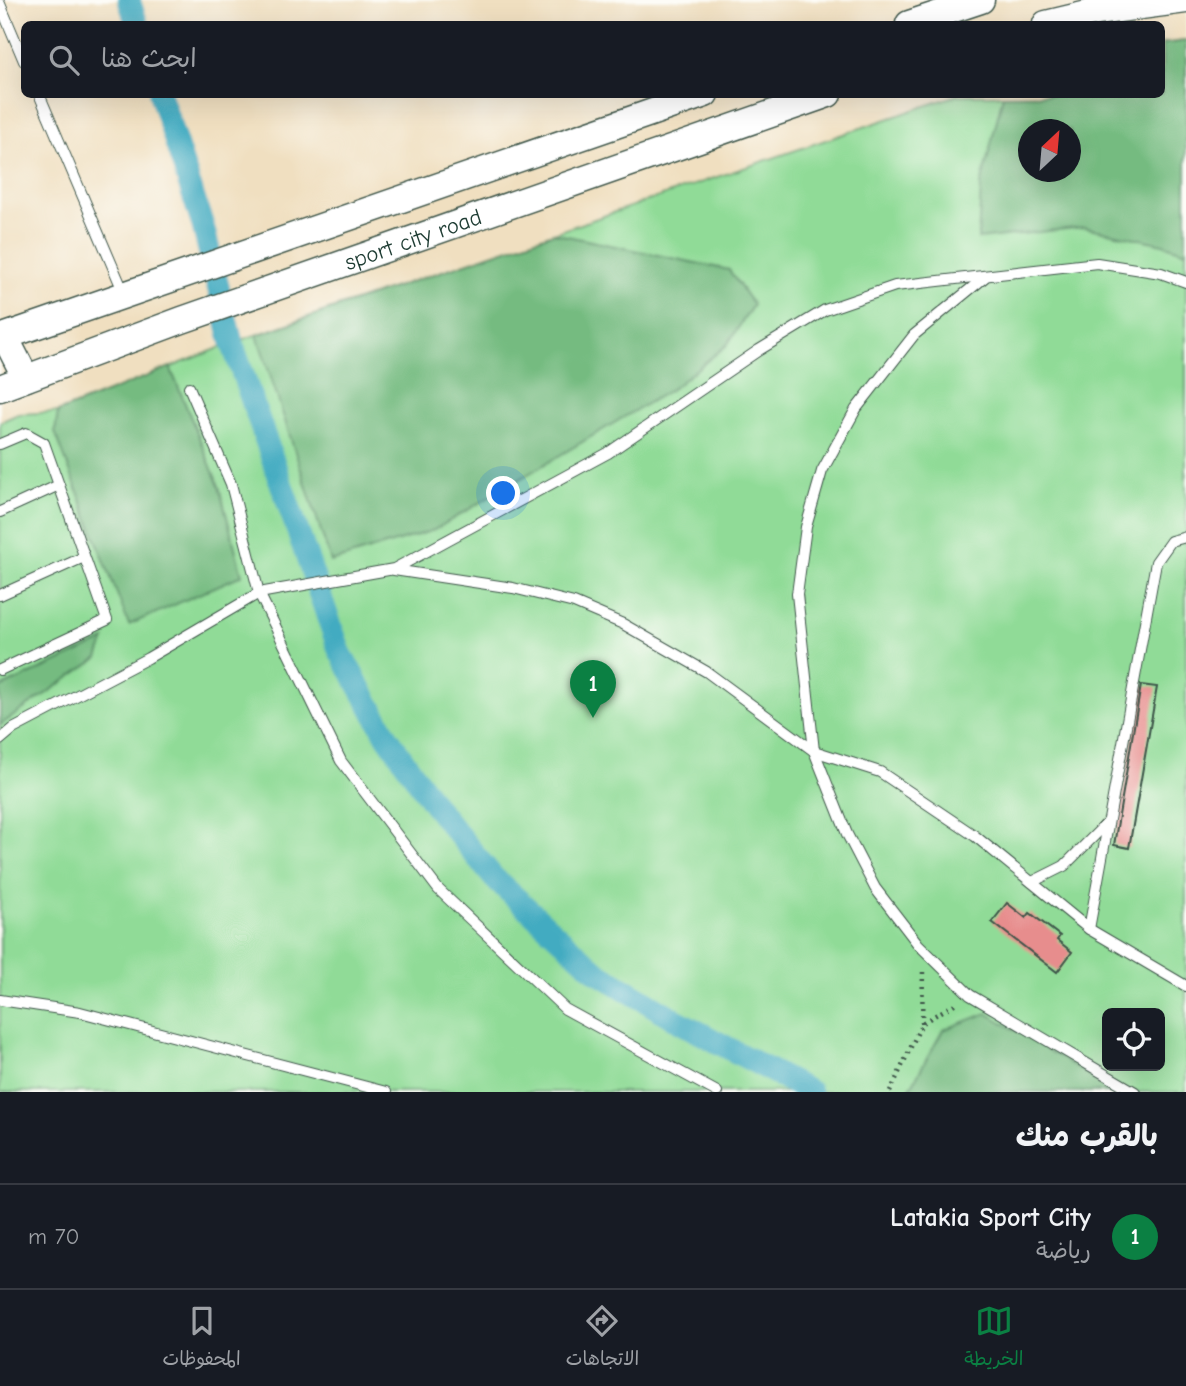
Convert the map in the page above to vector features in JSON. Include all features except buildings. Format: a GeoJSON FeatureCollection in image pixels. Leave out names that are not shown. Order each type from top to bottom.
{"type":"FeatureCollection","features":[{"type":"Feature","properties":{"kind":"main road"},"geometry":{"type":"LineString","coordinates":[[918,21],[981,0]]}},
{"type":"Feature","properties":{"kind":"main road"},"geometry":{"type":"LineString","coordinates":[[1058,21],[1096,12],[1186,0]]}},
{"type":"Feature","properties":{"kind":"main road","name":"sport city road"},"geometry":{"type":"LineString","coordinates":[[3,337],[124,293],[695,98]]}},
{"type":"Feature","properties":{"kind":"main road"},"geometry":{"type":"LineString","coordinates":[[705,98],[718,133]]}},
{"type":"Feature","properties":{"kind":"main road","name":"sport city road"},"geometry":{"type":"LineString","coordinates":[[0,388],[182,320],[817,98]]}},
{"type":"Feature","properties":{"kind":"main road"},"geometry":{"type":"LineString","coordinates":[[3,337],[26,379]]}},
{"type":"Feature","properties":{"kind":"lane"},"geometry":{"type":"LineString","coordinates":[[0,4],[21,54]]}},
{"type":"Feature","properties":{"kind":"lane"},"geometry":{"type":"LineString","coordinates":[[41,98],[124,293]]}},
{"type":"Feature","properties":{"kind":"lane"},"geometry":{"type":"LineString","coordinates":[[394,569],[608,453],[759,350],[825,310],[895,286],[1097,263],[1161,273],[1186,282]]}},
{"type":"Feature","properties":{"kind":"lane"},"geometry":{"type":"LineString","coordinates":[[985,277],[914,335],[856,409],[822,471],[806,527],[797,594],[814,751],[847,834],[874,888],[924,949],[970,995],[1135,1092]]}},
{"type":"Feature","properties":{"kind":"lane"},"geometry":{"type":"LineString","coordinates":[[189,387],[231,484],[259,593],[341,761],[438,889],[565,1009],[716,1092]]}},
{"type":"Feature","properties":{"kind":"lane"},"geometry":{"type":"LineString","coordinates":[[0,444],[26,433],[44,443],[107,620],[0,670]]}},
{"type":"Feature","properties":{"kind":"lane"},"geometry":{"type":"LineString","coordinates":[[0,512],[59,485]]}},
{"type":"Feature","properties":{"kind":"lane"},"geometry":{"type":"LineString","coordinates":[[1089,929],[1156,562],[1171,541],[1186,537]]}},
{"type":"Feature","properties":{"kind":"lane"},"geometry":{"type":"LineString","coordinates":[[0,595],[84,557]]}},
{"type":"Feature","properties":{"kind":"lane"},"geometry":{"type":"LineString","coordinates":[[0,740],[13,729],[148,658],[259,593],[394,569],[513,588],[574,604],[623,624],[707,672],[814,751],[880,772],[975,836],[1089,929],[1186,986]]}},
{"type":"Feature","properties":{"kind":"lane"},"geometry":{"type":"LineString","coordinates":[[1032,883],[1064,866],[1109,821]]}},
{"type":"Feature","properties":{"kind":"lane"},"geometry":{"type":"LineString","coordinates":[[0,1000],[80,1012],[386,1092]]}},
{"type":"Feature","properties":{"kind":"path"},"geometry":{"type":"LineString","coordinates":[[890,1092],[922,1023],[924,949]]}},
{"type":"Feature","properties":{"kind":"path"},"geometry":{"type":"LineString","coordinates":[[922,1023],[970,995]]}},
{"type":"Feature","properties":{"kind":"green space"},"geometry":{"type":"Polygon","coordinates":[[[1186,41],[1186,1092],[0,1092],[0,422],[18,414],[58,412],[232,343],[948,98],[1165,98],[1165,44],[1186,41]]]}},
{"type":"Feature","properties":{"kind":"green space"},"geometry":{"type":"Polygon","coordinates":[[[1186,41],[1186,252],[1163,244],[1084,227],[978,239],[981,185],[1002,98],[1165,98],[1165,44],[1186,41]]]}},
{"type":"Feature","properties":{"kind":"green space"},"geometry":{"type":"Polygon","coordinates":[[[553,233],[729,270],[753,305],[727,345],[673,388],[434,530],[331,562],[257,335],[553,233]]]}},
{"type":"Feature","properties":{"kind":"green space"},"geometry":{"type":"Polygon","coordinates":[[[170,367],[219,486],[242,575],[129,625],[55,432],[58,412],[170,367]]]}},
{"type":"Feature","properties":{"kind":"green space"},"geometry":{"type":"Polygon","coordinates":[[[105,640],[98,658],[0,725],[0,688],[105,640]]]}},
{"type":"Feature","properties":{"kind":"green space"},"geometry":{"type":"Polygon","coordinates":[[[987,1013],[1117,1092],[908,1092],[943,1030],[987,1013]]]}},
{"type":"Feature","properties":{"kind":"waterway"},"geometry":{"type":"LineString","coordinates":[[129,0],[136,21]]}},
{"type":"Feature","properties":{"kind":"waterway"},"geometry":{"type":"LineString","coordinates":[[161,98],[203,226],[232,343],[340,652],[387,736],[438,810],[494,878],[597,972],[678,1021],[810,1092]]}},
{"type":"Feature","properties":{"kind":"place","name":"Latakia Sport City"},"geometry":{"type":"Point","coordinates":[593,718]}}]}
